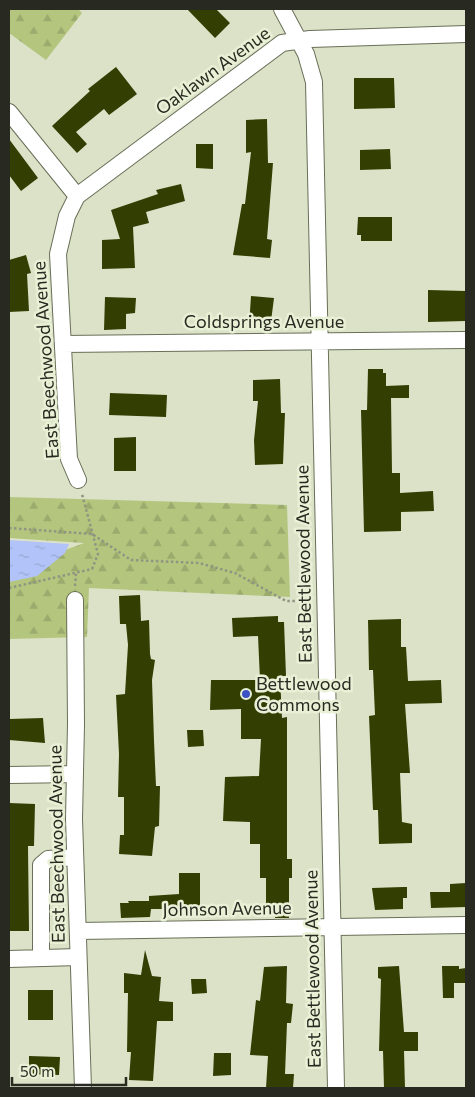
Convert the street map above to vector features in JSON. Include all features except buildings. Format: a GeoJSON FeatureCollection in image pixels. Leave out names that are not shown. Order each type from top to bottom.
{"type":"FeatureCollection","features":[{"type":"Feature","properties":{"kind":"street","name":"East Bettlewood Avenue"},"geometry":{"type":"LineString","coordinates":[[282,9],[306,54],[314,82],[336,1088]]}},
{"type":"Feature","properties":{"kind":"street","name":"Oaklawn Avenue"},"geometry":{"type":"LineString","coordinates":[[73,202],[282,43],[466,34]]}},
{"type":"Feature","properties":{"kind":"street"},"geometry":{"type":"LineString","coordinates":[[9,112],[73,202]]}},
{"type":"Feature","properties":{"kind":"street","name":"East Beechwood Avenue"},"geometry":{"type":"LineString","coordinates":[[73,202],[58,254],[69,460],[78,480]]}},
{"type":"Feature","properties":{"kind":"street","name":"Coldsprings Avenue"},"geometry":{"type":"LineString","coordinates":[[63,344],[466,340]]}},
{"type":"Feature","properties":{"kind":"street","name":"East Beechwood Avenue"},"geometry":{"type":"LineString","coordinates":[[75,600],[75,857],[83,1088]]}},
{"type":"Feature","properties":{"kind":"street"},"geometry":{"type":"LineString","coordinates":[[9,775],[75,774]]}},
{"type":"Feature","properties":{"kind":"street"},"geometry":{"type":"LineString","coordinates":[[41,958],[41,865],[48,859],[75,857]]}},
{"type":"Feature","properties":{"kind":"street","name":"Johnson Avenue"},"geometry":{"type":"LineString","coordinates":[[78,931],[466,925]]}},
{"type":"Feature","properties":{"kind":"street"},"geometry":{"type":"LineString","coordinates":[[9,959],[78,958]]}},
{"type":"Feature","properties":{"kind":"path"},"geometry":{"type":"LineString","coordinates":[[9,588],[92,569],[98,554],[78,480]]}},
{"type":"Feature","properties":{"kind":"path"},"geometry":{"type":"LineString","coordinates":[[9,528],[92,534],[131,560],[199,563],[235,573],[286,601],[324,601]]}},
{"type":"Feature","properties":{"kind":"green space"},"geometry":{"type":"Polygon","coordinates":[[[9,9],[78,9],[82,13],[46,60],[9,33],[9,9]]]}},
{"type":"Feature","properties":{"kind":"green space"},"geometry":{"type":"Polygon","coordinates":[[[9,497],[287,505],[290,597],[89,588],[87,637],[9,639],[9,571],[84,543],[9,538],[9,497]]]}},
{"type":"Feature","properties":{"kind":"water"},"geometry":{"type":"Polygon","coordinates":[[[9,540],[69,544],[65,553],[37,576],[9,582],[9,540]]]}},
{"type":"Feature","properties":{"kind":"place","name":"Bettlewood Commons"},"geometry":{"type":"Point","coordinates":[246,694]}}]}
